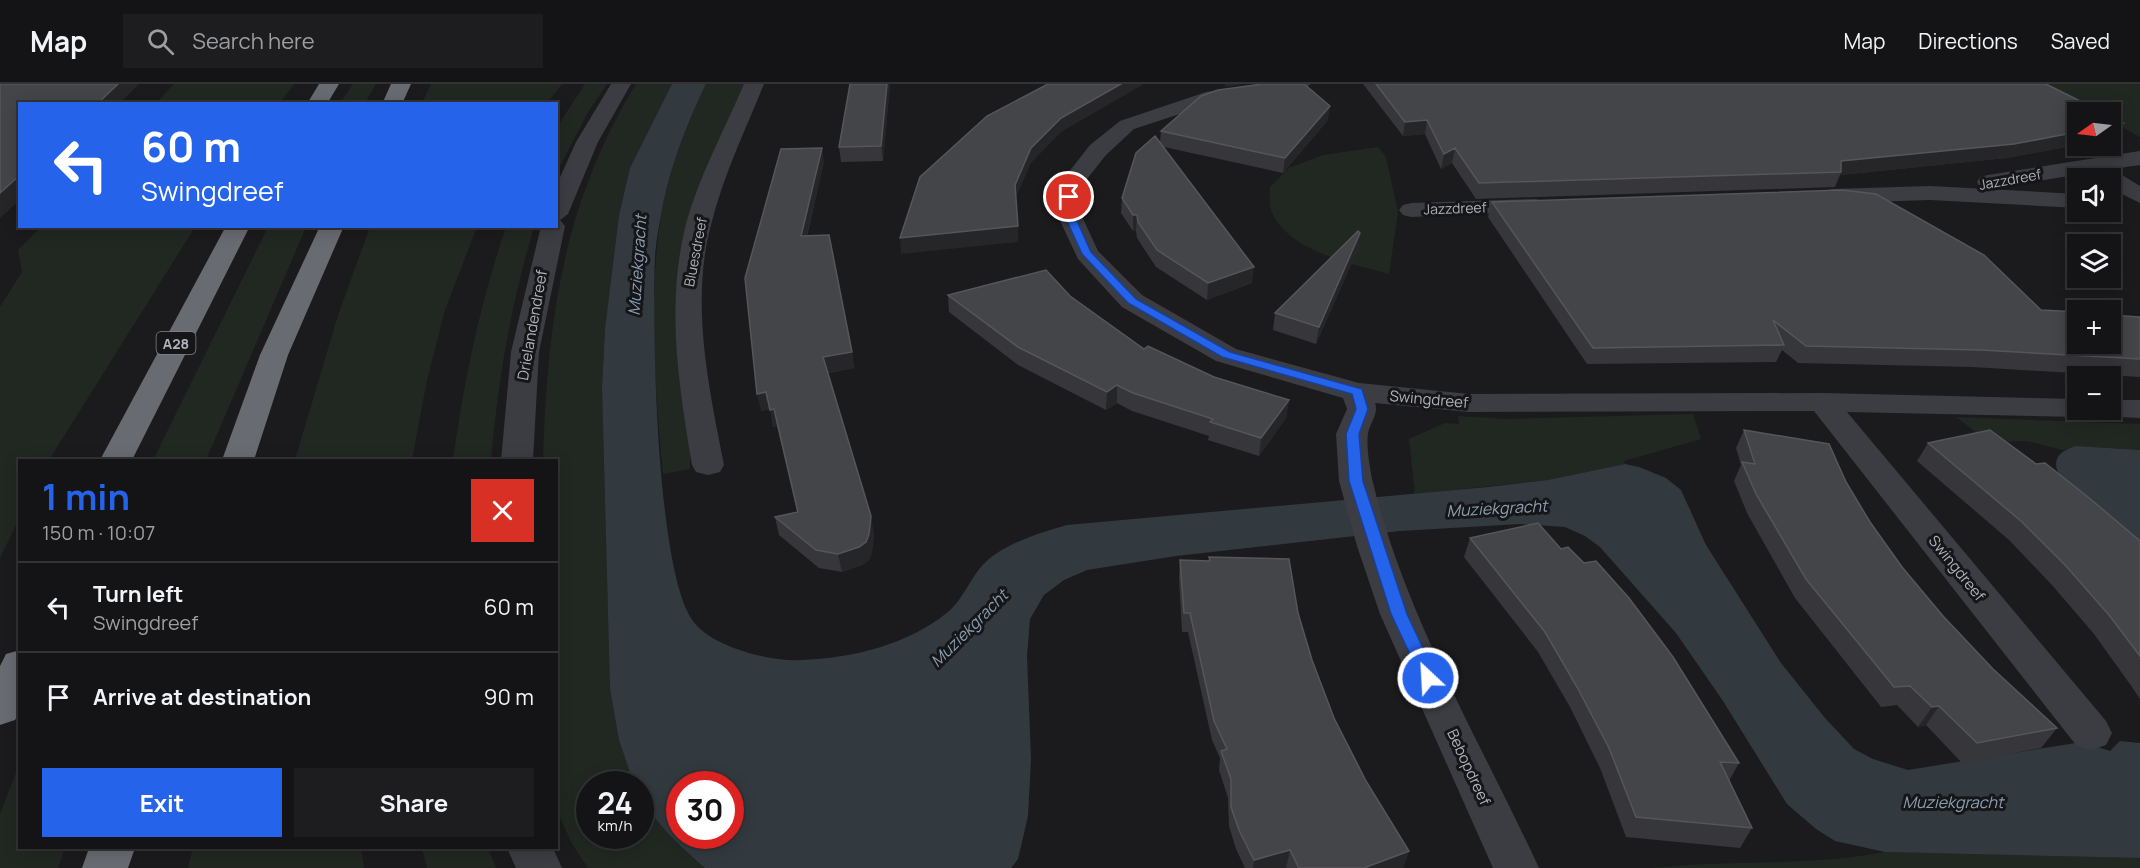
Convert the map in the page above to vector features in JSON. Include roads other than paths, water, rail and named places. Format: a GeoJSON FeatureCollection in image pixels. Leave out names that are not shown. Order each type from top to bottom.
{"type":"FeatureCollection","features":[{"type":"Feature","properties":{"kind":"highway"},"geometry":{"type":"LineString","coordinates":[[317,102],[329,84]]}},
{"type":"Feature","properties":{"kind":"highway"},"geometry":{"type":"LineString","coordinates":[[393,102],[401,84]]}},
{"type":"Feature","properties":{"kind":"highway","name":"A28"},"geometry":{"type":"LineString","coordinates":[[118,459],[237,228]]}},
{"type":"Feature","properties":{"kind":"highway"},"geometry":{"type":"LineString","coordinates":[[238,459],[274,355],[331,228]]}},
{"type":"Feature","properties":{"kind":"highway"},"geometry":{"type":"LineString","coordinates":[[0,709],[18,668]]}},
{"type":"Feature","properties":{"kind":"highway"},"geometry":{"type":"LineString","coordinates":[[105,868],[112,849]]}},
{"type":"Feature","properties":{"kind":"street"},"geometry":{"type":"LineString","coordinates":[[558,209],[587,142],[621,84]]}},
{"type":"Feature","properties":{"kind":"street","name":"Bluesdreef"},"geometry":{"type":"LineString","coordinates":[[708,465],[693,384],[687,292],[691,258],[707,195],[754,84]]}},
{"type":"Feature","properties":{"kind":"street","name":"Swingdreef"},"geometry":{"type":"LineString","coordinates":[[1301,84],[1213,96],[1127,125],[1098,150],[1072,183],[1067,210],[1087,254],[1132,301],[1226,355],[1358,392],[1469,403],[1823,402],[2067,408]]}},
{"type":"Feature","properties":{"kind":"street","name":"Jazzdreef"},"geometry":{"type":"LineString","coordinates":[[1930,193],[2140,158]]}},
{"type":"Feature","properties":{"kind":"street"},"geometry":{"type":"LineString","coordinates":[[2090,165],[2140,196]]}},
{"type":"Feature","properties":{"kind":"street","name":"Jazzdreef"},"geometry":{"type":"LineString","coordinates":[[1812,196],[1930,193],[2067,200]]}},
{"type":"Feature","properties":{"kind":"street","name":"Jazzdreef"},"geometry":{"type":"LineString","coordinates":[[1411,210],[1553,205]]}},
{"type":"Feature","properties":{"kind":"street"},"geometry":{"type":"LineString","coordinates":[[2121,205],[2140,207]]}},
{"type":"Feature","properties":{"kind":"street","name":"Drielandendreef"},"geometry":{"type":"LineString","coordinates":[[517,459],[525,352],[552,228]]}},
{"type":"Feature","properties":{"kind":"street","name":"Bebopdreef"},"geometry":{"type":"LineString","coordinates":[[1358,392],[1362,409],[1352,434],[1356,481],[1375,546],[1399,614],[1516,868]]}},
{"type":"Feature","properties":{"kind":"street","name":"Swingdreef"},"geometry":{"type":"LineString","coordinates":[[1823,402],[2091,734]]}},
{"type":"Feature","properties":{"kind":"street"},"geometry":{"type":"LineString","coordinates":[[2121,409],[2140,409]]}},
{"type":"Feature","properties":{"kind":"street"},"geometry":{"type":"LineString","coordinates":[[530,849],[539,868]]}},
{"type":"Feature","properties":{"kind":"water","name":"Muziekgracht"},"geometry":{"type":"Polygon","coordinates":[[[672,84],[706,84],[675,158],[666,189],[655,257],[654,336],[659,446],[671,553],[681,594],[693,621],[713,638],[727,645],[758,655],[788,660],[821,659],[879,648],[915,633],[948,612],[980,568],[1008,546],[1067,525],[1488,487],[1548,480],[1625,464],[1666,478],[1681,490],[1706,545],[1781,663],[1825,718],[1854,749],[1873,759],[1908,770],[2082,742],[2110,751],[2120,741],[2140,743],[2140,858],[1885,852],[1835,841],[1816,829],[1787,804],[1723,701],[1676,633],[1600,547],[1585,536],[1565,527],[1520,524],[1400,531],[1176,556],[1087,570],[1064,580],[1044,595],[1030,619],[1027,656],[1031,759],[1028,816],[1018,859],[1011,868],[705,868],[685,849],[744,849],[744,771],[666,771],[666,831],[654,816],[654,771],[630,771],[619,740],[610,689],[602,387],[605,329],[619,215],[630,168],[672,84]]]}},
{"type":"Feature","properties":{"kind":"water"},"geometry":{"type":"Polygon","coordinates":[[[2076,446],[2140,450],[2140,542],[2083,498],[2058,472],[2057,458],[2067,449],[2076,446]]]}}]}
